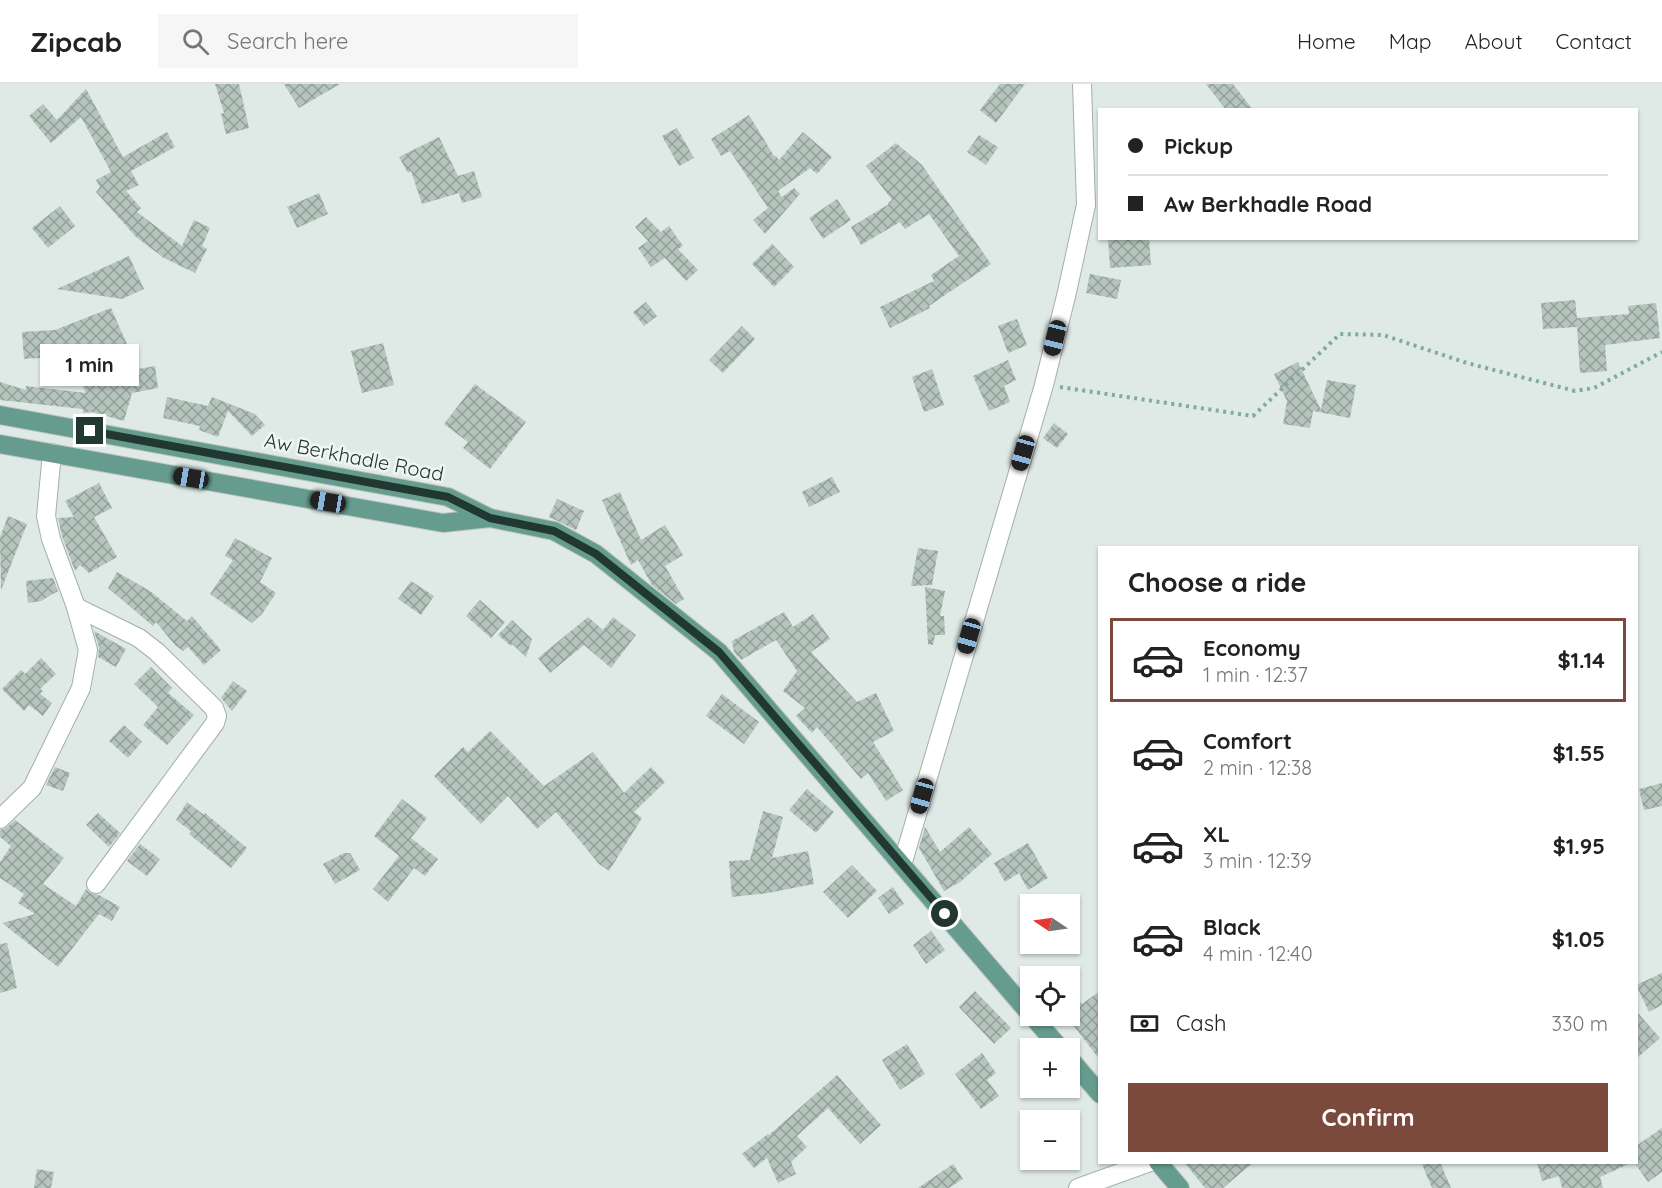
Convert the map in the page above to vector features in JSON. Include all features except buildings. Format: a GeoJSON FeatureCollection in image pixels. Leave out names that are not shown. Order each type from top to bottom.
{"type":"FeatureCollection","features":[{"type":"Feature","properties":{"kind":"main road","name":"Aw Berkhadle Road"},"geometry":{"type":"LineString","coordinates":[[0,415],[448,497],[490,518]]}},
{"type":"Feature","properties":{"kind":"main road"},"geometry":{"type":"LineString","coordinates":[[0,444],[443,523],[490,518],[554,531],[596,554],[719,652],[1020,1002]]}},
{"type":"Feature","properties":{"kind":"main road"},"geometry":{"type":"LineString","coordinates":[[1041,1026],[1051,1038]]}},
{"type":"Feature","properties":{"kind":"main road"},"geometry":{"type":"LineString","coordinates":[[1080,1071],[1098,1092]]}},
{"type":"Feature","properties":{"kind":"main road"},"geometry":{"type":"LineString","coordinates":[[1160,1164],[1180,1188]]}},
{"type":"Feature","properties":{"kind":"street"},"geometry":{"type":"LineString","coordinates":[[902,865],[1044,385],[1067,292],[1086,205],[1082,84]]}},
{"type":"Feature","properties":{"kind":"street"},"geometry":{"type":"LineString","coordinates":[[0,819],[32,788],[81,688],[88,650],[76,607],[51,539],[46,516],[52,453]]}},
{"type":"Feature","properties":{"kind":"street"},"geometry":{"type":"LineString","coordinates":[[76,607],[139,638],[157,652],[214,708],[216,716],[215,723],[96,884]]}},
{"type":"Feature","properties":{"kind":"street"},"geometry":{"type":"LineString","coordinates":[[1078,1188],[1144,1164]]}},
{"type":"Feature","properties":{"kind":"path"},"geometry":{"type":"LineString","coordinates":[[1044,385],[1252,416],[1340,334],[1383,335],[1467,363],[1575,391],[1594,388],[1662,352]]}},
{"type":"Feature","properties":{"kind":"route"},"geometry":{"type":"LineString","coordinates":[[90,431],[448,497],[490,518],[554,531],[596,554],[719,652],[945,914]]}}]}
